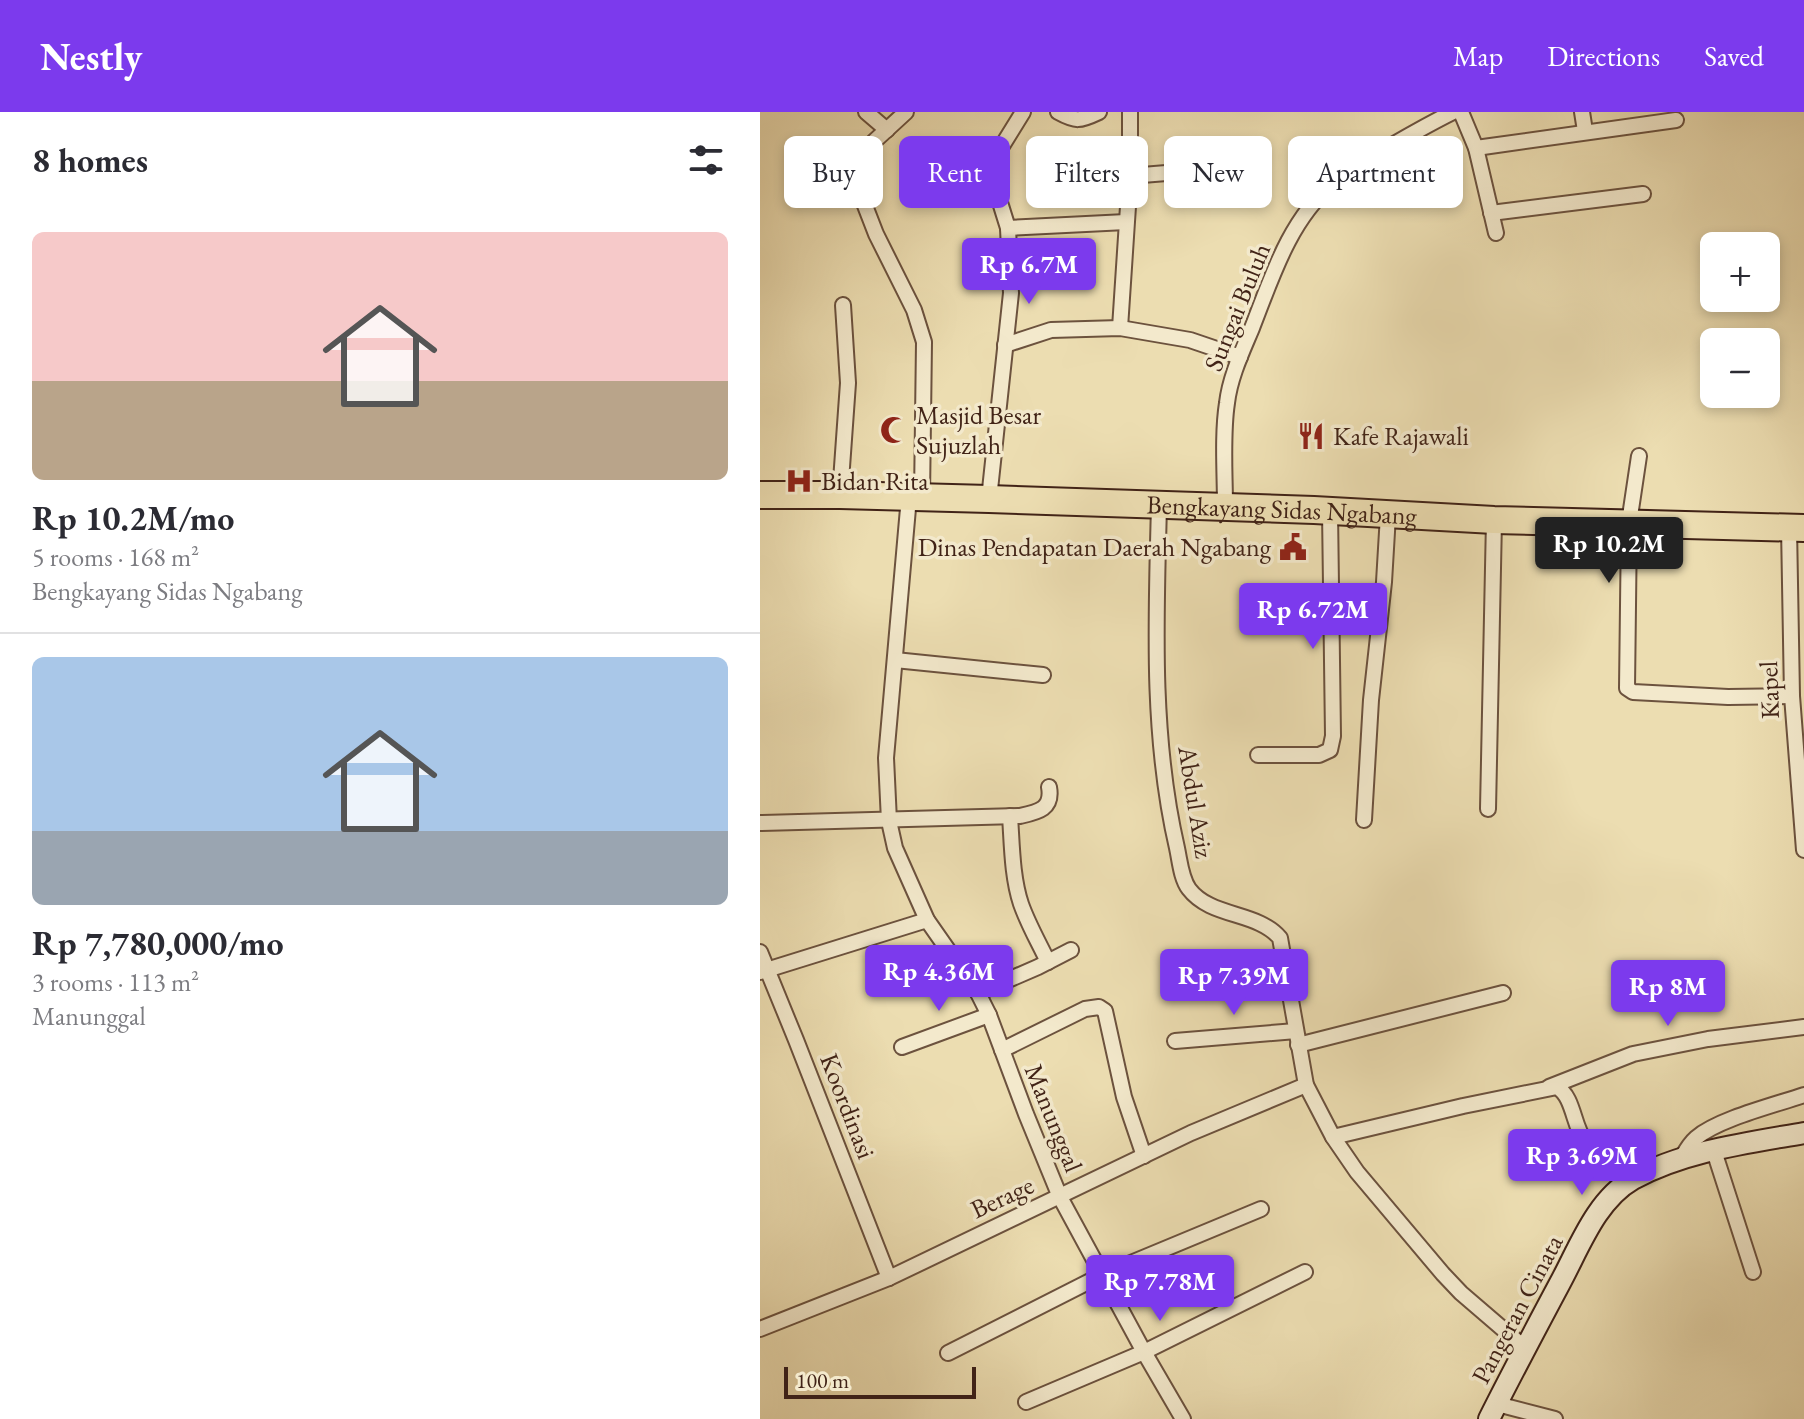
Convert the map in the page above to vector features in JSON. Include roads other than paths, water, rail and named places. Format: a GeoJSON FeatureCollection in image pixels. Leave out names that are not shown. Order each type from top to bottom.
{"type":"FeatureCollection","features":[{"type":"Feature","properties":{"kind":"highway","name":"Bengkayang Sidas Ngabang"},"geometry":{"type":"LineString","coordinates":[[760,495],[989,499],[1494,520],[1796,528]]}},
{"type":"Feature","properties":{"kind":"street"},"geometry":{"type":"LineString","coordinates":[[866,112],[887,130],[906,112]]}},
{"type":"Feature","properties":{"kind":"street"},"geometry":{"type":"LineString","coordinates":[[989,499],[1011,293],[1008,228],[989,167],[1023,112]]}},
{"type":"Feature","properties":{"kind":"street"},"geometry":{"type":"LineString","coordinates":[[1058,112],[1082,120],[1099,112]]}},
{"type":"Feature","properties":{"kind":"street"},"geometry":{"type":"LineString","coordinates":[[1130,112],[1130,136]]}},
{"type":"Feature","properties":{"kind":"street","name":"Sungai Buluh"},"geometry":{"type":"LineString","coordinates":[[1225,507],[1226,408],[1229,391],[1285,247],[1313,203],[1347,171],[1453,112]]}},
{"type":"Feature","properties":{"kind":"street"},"geometry":{"type":"LineString","coordinates":[[1461,112],[1476,148],[1496,233]]}},
{"type":"Feature","properties":{"kind":"street"},"geometry":{"type":"LineString","coordinates":[[1582,112],[1585,131]]}},
{"type":"Feature","properties":{"kind":"street"},"geometry":{"type":"LineString","coordinates":[[1476,148],[1653,118],[1676,120]]}},
{"type":"Feature","properties":{"kind":"street","name":"Manunggal"},"geometry":{"type":"LineString","coordinates":[[887,130],[856,158],[852,172],[876,234],[914,310],[924,342],[915,497],[886,758],[889,821],[895,848],[927,920],[978,993],[989,1015],[1060,1197],[1183,1419]]}},
{"type":"Feature","properties":{"kind":"street"},"geometry":{"type":"LineString","coordinates":[[1491,213],[1643,194]]}},
{"type":"Feature","properties":{"kind":"street"},"geometry":{"type":"LineString","coordinates":[[1120,328],[1127,208]]}},
{"type":"Feature","properties":{"kind":"street"},"geometry":{"type":"LineString","coordinates":[[1008,228],[1126,222]]}},
{"type":"Feature","properties":{"kind":"street"},"geometry":{"type":"LineString","coordinates":[[840,495],[848,383],[843,305]]}},
{"type":"Feature","properties":{"kind":"street"},"geometry":{"type":"LineString","coordinates":[[1005,345],[1051,330],[1120,328],[1190,340],[1240,357]]}},
{"type":"Feature","properties":{"kind":"street"},"geometry":{"type":"LineString","coordinates":[[1639,456],[1629,523],[1626,683],[1630,691],[1713,697],[1792,696]]}},
{"type":"Feature","properties":{"kind":"street","name":"Abdul Aziz"},"geometry":{"type":"LineString","coordinates":[[1159,506],[1156,668],[1169,815],[1184,881],[1197,897],[1216,908],[1270,928],[1280,938],[1306,1085],[1333,1137],[1357,1172],[1443,1274],[1525,1348]]}},
{"type":"Feature","properties":{"kind":"street"},"geometry":{"type":"LineString","coordinates":[[1258,755],[1319,755],[1330,750],[1333,736],[1330,511]]}},
{"type":"Feature","properties":{"kind":"street"},"geometry":{"type":"LineString","coordinates":[[1364,820],[1371,700],[1388,515]]}},
{"type":"Feature","properties":{"kind":"street"},"geometry":{"type":"LineString","coordinates":[[1488,809],[1494,520]]}},
{"type":"Feature","properties":{"kind":"street","name":"Kapel"},"geometry":{"type":"LineString","coordinates":[[1796,528],[1792,696],[1804,850]]}},
{"type":"Feature","properties":{"kind":"street"},"geometry":{"type":"LineString","coordinates":[[895,660],[1043,675]]}},
{"type":"Feature","properties":{"kind":"street"},"geometry":{"type":"LineString","coordinates":[[760,823],[1010,816],[1032,813],[1047,806],[1049,787]]}},
{"type":"Feature","properties":{"kind":"street"},"geometry":{"type":"LineString","coordinates":[[1010,816],[1019,897],[1048,962]]}},
{"type":"Feature","properties":{"kind":"street"},"geometry":{"type":"LineString","coordinates":[[764,970],[927,920]]}},
{"type":"Feature","properties":{"kind":"street"},"geometry":{"type":"LineString","coordinates":[[978,993],[1071,950]]}},
{"type":"Feature","properties":{"kind":"street","name":"Koordinasi"},"geometry":{"type":"LineString","coordinates":[[760,952],[764,970],[889,1278]]}},
{"type":"Feature","properties":{"kind":"street"},"geometry":{"type":"LineString","coordinates":[[1175,1041],[1297,1038],[1503,993]]}},
{"type":"Feature","properties":{"kind":"street"},"geometry":{"type":"LineString","coordinates":[[1002,1050],[1085,1009],[1099,1007],[1105,1011],[1124,1097],[1144,1156]]}},
{"type":"Feature","properties":{"kind":"street"},"geometry":{"type":"LineString","coordinates":[[902,1047],[989,1015]]}},
{"type":"Feature","properties":{"kind":"street"},"geometry":{"type":"LineString","coordinates":[[1333,1137],[1549,1087],[1633,1054],[1708,1039],[1804,1027]]}},
{"type":"Feature","properties":{"kind":"street","name":"Berage"},"geometry":{"type":"LineString","coordinates":[[760,1329],[889,1278],[1191,1133],[1306,1085]]}},
{"type":"Feature","properties":{"kind":"street"},"geometry":{"type":"LineString","coordinates":[[1549,1087],[1560,1088],[1565,1093],[1585,1141],[1632,1180]]}},
{"type":"Feature","properties":{"kind":"street"},"geometry":{"type":"LineString","coordinates":[[1681,1159],[1691,1143],[1705,1132],[1804,1095]]}},
{"type":"Feature","properties":{"kind":"street","name":"Pangeran Cinata"},"geometry":{"type":"LineString","coordinates":[[1493,1411],[1597,1214],[1619,1189],[1632,1180],[1681,1159],[1804,1133]]}},
{"type":"Feature","properties":{"kind":"street"},"geometry":{"type":"LineString","coordinates":[[1714,1151],[1753,1272]]}},
{"type":"Feature","properties":{"kind":"street"},"geometry":{"type":"LineString","coordinates":[[948,1353],[1102,1275],[1261,1209]]}},
{"type":"Feature","properties":{"kind":"street"},"geometry":{"type":"LineString","coordinates":[[1026,1402],[1144,1352],[1305,1272]]}},
{"type":"Feature","properties":{"kind":"street"},"geometry":{"type":"LineString","coordinates":[[1493,1411],[1555,1419]]}},
{"type":"Feature","properties":{"kind":"place","name":"Masjid Besar Sujuzlah"},"geometry":{"type":"Point","coordinates":[894,430]}},
{"type":"Feature","properties":{"kind":"place","name":"Kafe Rajawali"},"geometry":{"type":"Point","coordinates":[1311,436]}},
{"type":"Feature","properties":{"kind":"place","name":"Bidan Rita"},"geometry":{"type":"Point","coordinates":[799,481]}},
{"type":"Feature","properties":{"kind":"place","name":"Dinas Pendapatan Daerah Ngabang"},"geometry":{"type":"Point","coordinates":[1293,547]}}]}
